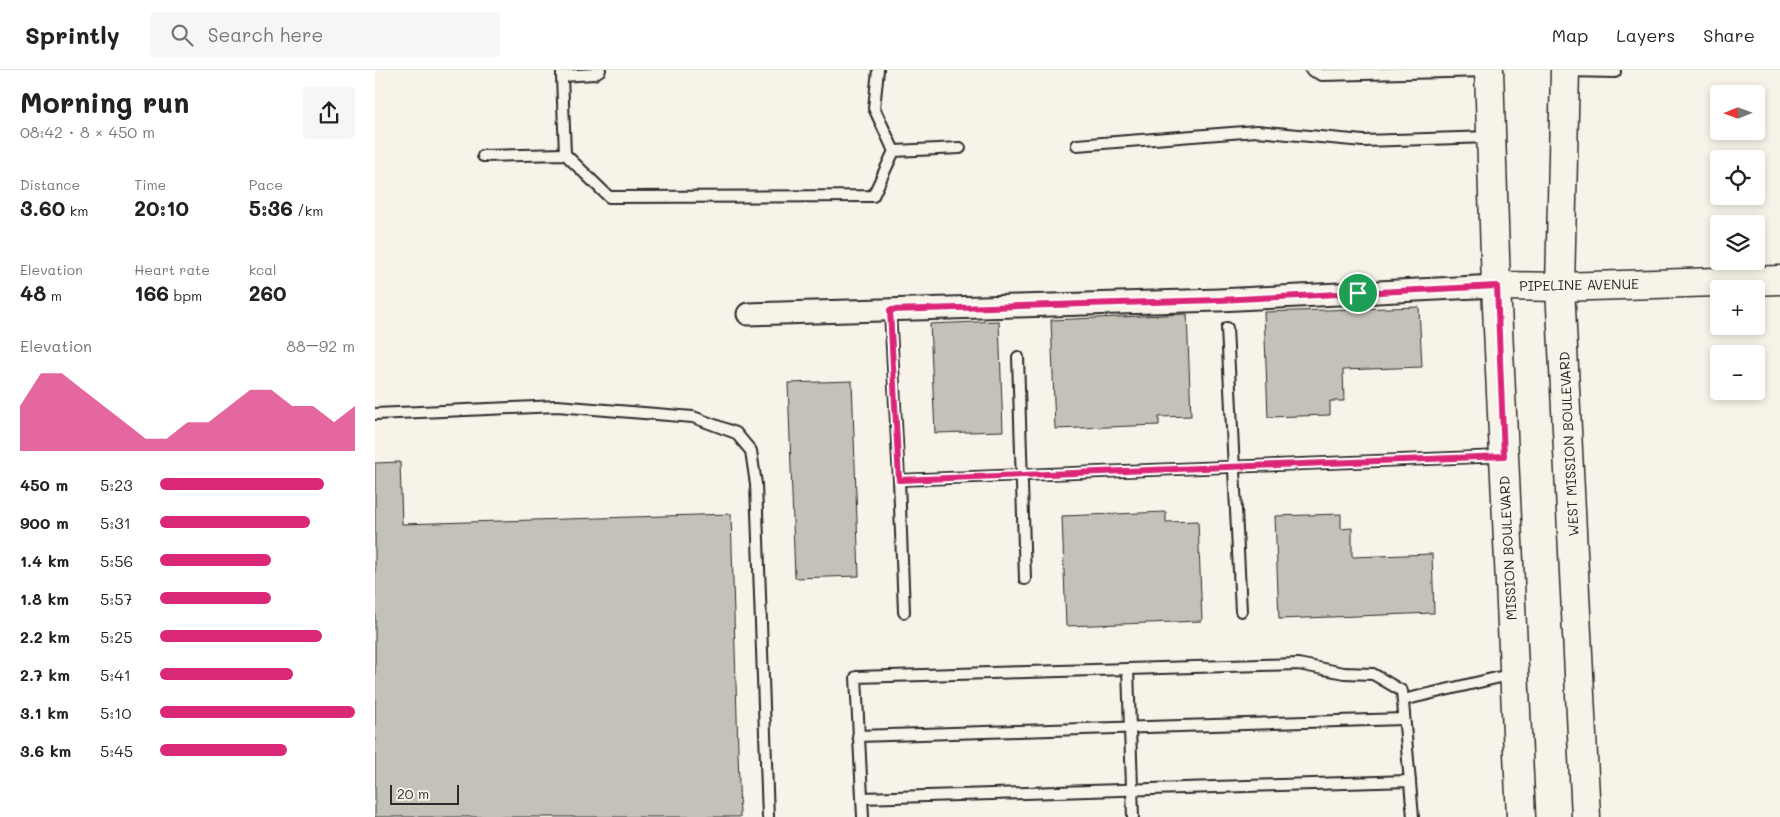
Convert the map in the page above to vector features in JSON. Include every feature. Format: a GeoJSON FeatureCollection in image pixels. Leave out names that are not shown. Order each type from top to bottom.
{"type":"FeatureCollection","features":[{"type":"Feature","properties":{"kind":"main road","name":"MISSION BOULEVARD"},"geometry":{"type":"LineString","coordinates":[[1489,71],[1504,456],[1521,817]]}},
{"type":"Feature","properties":{"kind":"main road","name":"WEST MISSION BOULEVARD"},"geometry":{"type":"LineString","coordinates":[[1565,71],[1560,287],[1587,817]]}},
{"type":"Feature","properties":{"kind":"main road","name":"PIPELINE AVENUE"},"geometry":{"type":"LineString","coordinates":[[1497,286],[1560,287],[1780,280]]}},
{"type":"Feature","properties":{"kind":"street","name":"PIPELINE AVENUE"},"geometry":{"type":"LineString","coordinates":[[748,314],[1219,300],[1497,286]]}},
{"type":"Feature","properties":{"kind":"lane"},"geometry":{"type":"LineString","coordinates":[[600,70],[594,74],[562,73],[565,154],[609,197],[873,196],[894,151],[874,108],[878,70]]}},
{"type":"Feature","properties":{"kind":"lane"},"geometry":{"type":"LineString","coordinates":[[1311,70],[1321,75],[1489,71]]}},
{"type":"Feature","properties":{"kind":"lane"},"geometry":{"type":"LineString","coordinates":[[1565,71],[1615,72],[1615,70]]}},
{"type":"Feature","properties":{"kind":"lane"},"geometry":{"type":"LineString","coordinates":[[1077,145],[1257,131],[1363,140],[1492,137]]}},
{"type":"Feature","properties":{"kind":"lane"},"geometry":{"type":"LineString","coordinates":[[894,151],[960,148]]}},
{"type":"Feature","properties":{"kind":"lane"},"geometry":{"type":"LineString","coordinates":[[483,156],[565,154]]}},
{"type":"Feature","properties":{"kind":"lane"},"geometry":{"type":"LineString","coordinates":[[890,310],[904,612]]}},
{"type":"Feature","properties":{"kind":"lane"},"geometry":{"type":"LineString","coordinates":[[1227,328],[1241,611]]}},
{"type":"Feature","properties":{"kind":"lane"},"geometry":{"type":"LineString","coordinates":[[1018,357],[1025,579]]}},
{"type":"Feature","properties":{"kind":"lane"},"geometry":{"type":"LineString","coordinates":[[375,414],[557,406],[693,417],[736,433],[751,451],[756,484],[769,817]]}},
{"type":"Feature","properties":{"kind":"lane"},"geometry":{"type":"LineString","coordinates":[[899,480],[1504,456]]}},
{"type":"Feature","properties":{"kind":"lane"},"geometry":{"type":"LineString","coordinates":[[863,817],[855,677],[1298,664],[1344,673],[1373,674],[1402,691],[1413,817]]}},
{"type":"Feature","properties":{"kind":"lane"},"geometry":{"type":"LineString","coordinates":[[1128,669],[1133,817]]}},
{"type":"Feature","properties":{"kind":"lane"},"geometry":{"type":"LineString","coordinates":[[1403,700],[1514,673]]}},
{"type":"Feature","properties":{"kind":"lane"},"geometry":{"type":"LineString","coordinates":[[859,736],[1404,719]]}},
{"type":"Feature","properties":{"kind":"lane"},"geometry":{"type":"LineString","coordinates":[[862,798],[1410,781]]}},
{"type":"Feature","properties":{"kind":"building"},"geometry":{"type":"Polygon","coordinates":[[[1419,307],[1422,367],[1343,370],[1344,401],[1330,401],[1330,415],[1268,417],[1264,312],[1419,307]]]}},
{"type":"Feature","properties":{"kind":"building"},"geometry":{"type":"Polygon","coordinates":[[[1187,314],[1191,416],[1159,417],[1159,425],[1055,429],[1051,320],[1187,314]]]}},
{"type":"Feature","properties":{"kind":"building"},"geometry":{"type":"Polygon","coordinates":[[[999,321],[1003,431],[935,433],[930,324],[999,321]]]}},
{"type":"Feature","properties":{"kind":"building"},"geometry":{"type":"Polygon","coordinates":[[[852,381],[859,576],[795,578],[788,383],[852,381]]]}},
{"type":"Feature","properties":{"kind":"building"},"geometry":{"type":"Polygon","coordinates":[[[400,462],[402,524],[731,514],[740,817],[375,817],[375,463],[400,462]]]}},
{"type":"Feature","properties":{"kind":"building"},"geometry":{"type":"Polygon","coordinates":[[[1166,512],[1166,522],[1198,521],[1202,621],[1066,626],[1062,516],[1166,512]]]}},
{"type":"Feature","properties":{"kind":"building"},"geometry":{"type":"Polygon","coordinates":[[[1341,514],[1341,529],[1352,528],[1352,557],[1432,554],[1434,613],[1279,619],[1275,516],[1341,514]]]}},
{"type":"Feature","properties":{"kind":"route"},"geometry":{"type":"LineString","coordinates":[[1497,286],[1504,456],[899,480],[890,310],[1219,300],[1358,293],[1497,286]]}}]}
